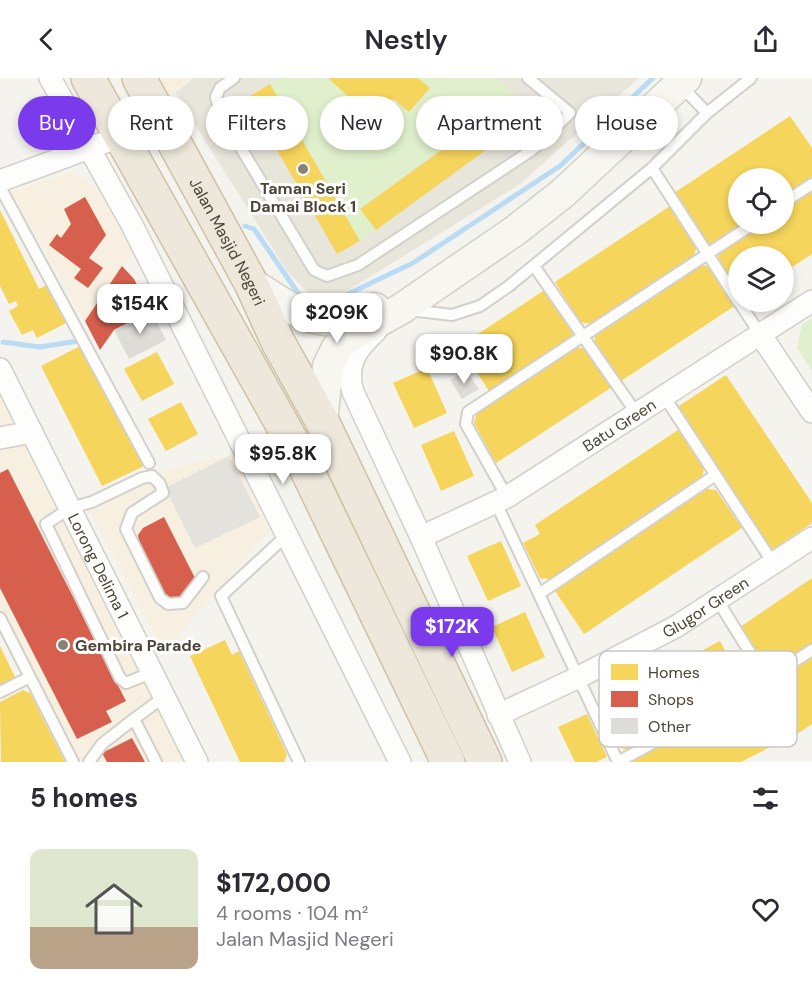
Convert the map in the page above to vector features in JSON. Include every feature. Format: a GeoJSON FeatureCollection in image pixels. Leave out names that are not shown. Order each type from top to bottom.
{"type":"FeatureCollection","features":[{"type":"Feature","properties":{"kind":"highway"},"geometry":{"type":"LineString","coordinates":[[88,78],[108,112]]}},
{"type":"Feature","properties":{"kind":"highway","name":"Jalan Masjid Negeri"},"geometry":{"type":"LineString","coordinates":[[144,81],[251,283],[278,342],[322,421],[485,762]]}},
{"type":"Feature","properties":{"kind":"highway"},"geometry":{"type":"LineString","coordinates":[[126,150],[147,217],[300,456],[448,762]]}},
{"type":"Feature","properties":{"kind":"highway"},"geometry":{"type":"LineString","coordinates":[[153,150],[255,324],[278,342]]}},
{"type":"Feature","properties":{"kind":"street"},"geometry":{"type":"LineString","coordinates":[[50,78],[60,96]]}},
{"type":"Feature","properties":{"kind":"street"},"geometry":{"type":"LineString","coordinates":[[322,421],[327,373],[337,348],[354,333],[401,309],[516,230],[563,193],[683,81]]}},
{"type":"Feature","properties":{"kind":"street"},"geometry":{"type":"LineString","coordinates":[[0,181],[89,150],[147,217],[287,535],[400,762]]}},
{"type":"Feature","properties":{"kind":"street"},"geometry":{"type":"LineString","coordinates":[[251,283],[312,318],[340,320],[433,288]]}},
{"type":"Feature","properties":{"kind":"street","name":"Batu Green"},"geometry":{"type":"LineString","coordinates":[[421,537],[502,500],[812,301]]}},
{"type":"Feature","properties":{"kind":"street"},"geometry":{"type":"LineString","coordinates":[[401,309],[358,350],[350,363],[349,379],[520,762]]}},
{"type":"Feature","properties":{"kind":"street"},"geometry":{"type":"LineString","coordinates":[[760,334],[812,412]]}},
{"type":"Feature","properties":{"kind":"street","name":"Lorong Delima 1"},"geometry":{"type":"LineString","coordinates":[[0,372],[197,762]]}},
{"type":"Feature","properties":{"kind":"street"},"geometry":{"type":"LineString","coordinates":[[0,438],[32,432]]}},
{"type":"Feature","properties":{"kind":"street","name":"Glugor Green"},"geometry":{"type":"LineString","coordinates":[[628,651],[718,601],[812,538]]}},
{"type":"Feature","properties":{"kind":"street","name":"Glugor Green"},"geometry":{"type":"LineString","coordinates":[[498,715],[599,666]]}},
{"type":"Feature","properties":{"kind":"lane"},"geometry":{"type":"LineString","coordinates":[[234,78],[220,88],[216,97],[220,113],[314,270],[327,276],[358,265],[540,143],[570,112],[528,78]]}},
{"type":"Feature","properties":{"kind":"lane"},"geometry":{"type":"LineString","coordinates":[[401,309],[452,315],[480,306],[534,266],[652,168],[707,113],[751,78]]}},
{"type":"Feature","properties":{"kind":"lane"},"geometry":{"type":"LineString","coordinates":[[683,81],[707,113]]}},
{"type":"Feature","properties":{"kind":"lane"},"geometry":{"type":"LineString","coordinates":[[652,168],[728,285]]}},
{"type":"Feature","properties":{"kind":"lane"},"geometry":{"type":"LineString","coordinates":[[794,196],[812,184]]}},
{"type":"Feature","properties":{"kind":"lane"},"geometry":{"type":"LineString","coordinates":[[0,187],[149,463]]}},
{"type":"Feature","properties":{"kind":"lane"},"geometry":{"type":"LineString","coordinates":[[599,721],[539,594],[502,500],[466,424],[468,412],[738,234]]}},
{"type":"Feature","properties":{"kind":"lane"},"geometry":{"type":"LineString","coordinates":[[534,266],[637,414]]}},
{"type":"Feature","properties":{"kind":"lane"},"geometry":{"type":"LineString","coordinates":[[745,312],[760,334]]}},
{"type":"Feature","properties":{"kind":"lane"},"geometry":{"type":"LineString","coordinates":[[664,396],[773,564]]}},
{"type":"Feature","properties":{"kind":"lane"},"geometry":{"type":"LineString","coordinates":[[153,672],[133,682],[126,683],[120,678],[47,529],[49,520],[70,508],[92,502],[146,476],[156,480],[163,493],[132,513],[126,529],[160,598],[168,604],[183,603],[203,577]]}},
{"type":"Feature","properties":{"kind":"lane"},"geometry":{"type":"LineString","coordinates":[[539,594],[714,476]]}},
{"type":"Feature","properties":{"kind":"lane"},"geometry":{"type":"LineString","coordinates":[[287,535],[221,596],[299,762]]}},
{"type":"Feature","properties":{"kind":"lane"},"geometry":{"type":"LineString","coordinates":[[718,601],[750,651]]}},
{"type":"Feature","properties":{"kind":"lane"},"geometry":{"type":"LineString","coordinates":[[0,618],[73,762]]}},
{"type":"Feature","properties":{"kind":"lane"},"geometry":{"type":"LineString","coordinates":[[797,660],[812,650]]}},
{"type":"Feature","properties":{"kind":"lane"},"geometry":{"type":"LineString","coordinates":[[0,692],[30,677]]}},
{"type":"Feature","properties":{"kind":"lane"},"geometry":{"type":"LineString","coordinates":[[89,762],[102,744],[165,696]]}},
{"type":"Feature","properties":{"kind":"lane"},"geometry":{"type":"LineString","coordinates":[[134,719],[156,762]]}},
{"type":"Feature","properties":{"kind":"lane"},"geometry":{"type":"LineString","coordinates":[[611,747],[618,762],[645,747]]}},
{"type":"Feature","properties":{"kind":"shaded area"},"geometry":{"type":"Polygon","coordinates":[[[154,78],[194,78],[168,96],[164,96],[154,78]]]}},
{"type":"Feature","properties":{"kind":"shaded area"},"geometry":{"type":"Polygon","coordinates":[[[194,78],[639,78],[619,96],[575,96],[575,135],[563,146],[563,96],[416,96],[416,150],[558,150],[520,184],[347,291],[327,298],[314,296],[306,291],[287,271],[211,150],[308,150],[308,96],[206,96],[206,142],[194,123],[194,96],[177,96],[175,93],[194,78]]]}},
{"type":"Feature","properties":{"kind":"shaded area"},"geometry":{"type":"Polygon","coordinates":[[[71,172],[85,179],[98,192],[125,237],[132,254],[85,321],[10,192],[71,172]]]}},
{"type":"Feature","properties":{"kind":"shaded area"},"geometry":{"type":"Polygon","coordinates":[[[0,369],[197,762],[73,762],[0,618],[0,369]]]}},
{"type":"Feature","properties":{"kind":"shaded area"},"geometry":{"type":"Polygon","coordinates":[[[233,455],[269,531],[163,652],[91,512],[166,469],[233,455]]]}},
{"type":"Feature","properties":{"kind":"shaded area"},"geometry":{"type":"Polygon","coordinates":[[[229,456],[260,517],[195,548],[165,488],[229,456]]]}},
{"type":"Feature","properties":{"kind":"green space"},"geometry":{"type":"Polygon","coordinates":[[[280,78],[328,78],[348,96],[320,96],[320,150],[404,150],[404,108],[409,112],[416,104],[416,150],[440,150],[360,208],[376,230],[360,241],[308,150],[308,96],[277,96],[270,84],[280,78]]]}},
{"type":"Feature","properties":{"kind":"green space"},"geometry":{"type":"Polygon","coordinates":[[[418,78],[496,78],[516,96],[422,96],[429,88],[418,78]]]}},
{"type":"Feature","properties":{"kind":"green space"},"geometry":{"type":"Polygon","coordinates":[[[812,318],[812,371],[797,348],[802,324],[812,318]]]}},
{"type":"Feature","properties":{"kind":"building: Homes"},"geometry":{"type":"Polygon","coordinates":[[[328,78],[418,78],[430,88],[423,96],[416,96],[416,104],[409,112],[404,108],[404,96],[348,96],[328,78]]]}},
{"type":"Feature","properties":{"kind":"building: Homes","name":"Taman Seri Damai Block 1"},"geometry":{"type":"Polygon","coordinates":[[[270,84],[277,96],[250,96],[270,84]]]}},
{"type":"Feature","properties":{"kind":"building: Homes"},"geometry":{"type":"Polygon","coordinates":[[[790,116],[812,148],[812,176],[794,189],[794,168],[728,168],[728,234],[730,234],[713,246],[706,243],[674,193],[790,116]]]}},
{"type":"Feature","properties":{"kind":"building: Homes","name":"Taman Seri Damai Block 1"},"geometry":{"type":"Polygon","coordinates":[[[277,150],[308,150],[360,241],[337,254],[277,150]]]}},
{"type":"Feature","properties":{"kind":"building: Homes"},"geometry":{"type":"Polygon","coordinates":[[[442,150],[486,150],[376,230],[360,209],[442,150]]]}},
{"type":"Feature","properties":{"kind":"building: Homes"},"geometry":{"type":"Polygon","coordinates":[[[812,188],[812,254],[794,266],[794,246],[728,246],[728,274],[718,259],[720,249],[743,234],[794,234],[794,200],[812,188]]]}},
{"type":"Feature","properties":{"kind":"building: Homes"},"geometry":{"type":"Polygon","coordinates":[[[670,206],[697,245],[693,259],[592,324],[580,322],[555,282],[670,206]]]}},
{"type":"Feature","properties":{"kind":"building: Homes"},"geometry":{"type":"Polygon","coordinates":[[[0,210],[39,289],[49,284],[68,322],[37,338],[33,330],[22,335],[9,311],[18,306],[16,301],[9,304],[0,286],[0,210]]]}},
{"type":"Feature","properties":{"kind":"building: Homes"},"geometry":{"type":"Polygon","coordinates":[[[698,264],[710,267],[728,293],[728,310],[621,381],[595,342],[595,330],[698,264]]]}},
{"type":"Feature","properties":{"kind":"building: Homes"},"geometry":{"type":"Polygon","coordinates":[[[546,289],[573,329],[572,337],[489,391],[460,346],[546,289]]]}},
{"type":"Feature","properties":{"kind":"building: Homes"},"geometry":{"type":"Polygon","coordinates":[[[82,345],[144,466],[102,486],[41,366],[82,345]]]}},
{"type":"Feature","properties":{"kind":"building: Homes"},"geometry":{"type":"Polygon","coordinates":[[[575,347],[586,349],[612,387],[496,463],[474,423],[477,412],[575,347]]]}},
{"type":"Feature","properties":{"kind":"building: Homes"},"geometry":{"type":"Polygon","coordinates":[[[157,352],[174,384],[142,401],[124,369],[157,352]]]}},
{"type":"Feature","properties":{"kind":"building: Homes"},"geometry":{"type":"Polygon","coordinates":[[[427,368],[447,413],[414,428],[393,383],[427,368]]]}},
{"type":"Feature","properties":{"kind":"building: Homes"},"geometry":{"type":"Polygon","coordinates":[[[726,375],[812,503],[812,523],[772,550],[676,408],[726,375]]]}},
{"type":"Feature","properties":{"kind":"building: Homes"},"geometry":{"type":"Polygon","coordinates":[[[181,402],[198,434],[166,451],[148,419],[181,402]]]}},
{"type":"Feature","properties":{"kind":"building: Homes"},"geometry":{"type":"Polygon","coordinates":[[[678,430],[704,468],[702,479],[550,579],[540,578],[523,543],[540,534],[535,525],[678,430]]]}},
{"type":"Feature","properties":{"kind":"building: Homes"},"geometry":{"type":"Polygon","coordinates":[[[454,431],[474,476],[441,491],[421,445],[454,431]]]}},
{"type":"Feature","properties":{"kind":"building: Homes"},"geometry":{"type":"Polygon","coordinates":[[[707,489],[716,490],[742,528],[584,634],[555,591],[707,489]]]}},
{"type":"Feature","properties":{"kind":"building: Homes"},"geometry":{"type":"Polygon","coordinates":[[[501,541],[521,586],[488,601],[467,556],[501,541]]]}},
{"type":"Feature","properties":{"kind":"building: Homes"},"geometry":{"type":"Polygon","coordinates":[[[812,578],[812,643],[797,653],[797,651],[757,651],[740,627],[812,578]]]}},
{"type":"Feature","properties":{"kind":"building: Homes"},"geometry":{"type":"Polygon","coordinates":[[[525,612],[545,657],[512,672],[492,627],[525,612]]]}},
{"type":"Feature","properties":{"kind":"building: Homes"},"geometry":{"type":"Polygon","coordinates":[[[225,640],[232,655],[239,651],[287,754],[284,762],[240,762],[190,656],[225,640]]]}},
{"type":"Feature","properties":{"kind":"building: Homes"},"geometry":{"type":"Polygon","coordinates":[[[720,641],[725,651],[701,651],[720,641]]]}},
{"type":"Feature","properties":{"kind":"building: Homes"},"geometry":{"type":"Polygon","coordinates":[[[0,646],[16,679],[0,687],[0,646]]]}},
{"type":"Feature","properties":{"kind":"building: Homes"},"geometry":{"type":"Polygon","coordinates":[[[812,656],[812,724],[797,734],[797,666],[812,656]]]}},
{"type":"Feature","properties":{"kind":"building: Homes"},"geometry":{"type":"Polygon","coordinates":[[[23,690],[30,693],[65,762],[1,762],[0,702],[23,690]]]}},
{"type":"Feature","properties":{"kind":"building: Homes"},"geometry":{"type":"Polygon","coordinates":[[[587,714],[599,740],[599,747],[602,747],[607,757],[596,762],[575,762],[558,727],[587,714]]]}},
{"type":"Feature","properties":{"kind":"building: Homes"},"geometry":{"type":"Polygon","coordinates":[[[656,747],[770,747],[741,762],[627,762],[656,747]]]}},
{"type":"Feature","properties":{"kind":"building: Shops"},"geometry":{"type":"Polygon","coordinates":[[[85,197],[106,235],[89,258],[103,268],[88,288],[74,278],[81,269],[49,245],[57,234],[61,238],[71,224],[64,209],[85,197]]]}},
{"type":"Feature","properties":{"kind":"building: Shops"},"geometry":{"type":"Polygon","coordinates":[[[122,266],[134,279],[151,311],[114,330],[100,350],[85,321],[122,266]]]}},
{"type":"Feature","properties":{"kind":"building: Shops","name":"Gembira Parade"},"geometry":{"type":"Polygon","coordinates":[[[8,469],[126,701],[106,711],[112,722],[77,739],[0,588],[0,473],[8,469]]]}},
{"type":"Feature","properties":{"kind":"building: Shops"},"geometry":{"type":"Polygon","coordinates":[[[164,517],[196,580],[181,599],[169,599],[165,596],[144,553],[142,555],[137,545],[139,544],[138,535],[143,528],[164,517]]]}},
{"type":"Feature","properties":{"kind":"building: Shops"},"geometry":{"type":"Polygon","coordinates":[[[132,738],[145,762],[107,762],[102,753],[132,738]]]}},
{"type":"Feature","properties":{"kind":"building: Other"},"geometry":{"type":"Polygon","coordinates":[[[151,311],[166,340],[129,359],[114,330],[151,311]]]}},
{"type":"Feature","properties":{"kind":"building: Other"},"geometry":{"type":"Polygon","coordinates":[[[466,370],[479,389],[462,399],[450,380],[466,370]]]}},
{"type":"Feature","properties":{"kind":"waterway"},"geometry":{"type":"LineString","coordinates":[[245,226],[254,229],[298,293],[309,301],[329,303],[413,263],[560,166],[653,78]]}},
{"type":"Feature","properties":{"kind":"waterway"},"geometry":{"type":"LineString","coordinates":[[3,342],[40,347],[78,341]]}},
{"type":"Feature","properties":{"kind":"place","name":"Taman Seri Damai Block 1"},"geometry":{"type":"Point","coordinates":[303,169]}},
{"type":"Feature","properties":{"kind":"place","name":"Gembira Parade"},"geometry":{"type":"Point","coordinates":[63,645]}}]}
